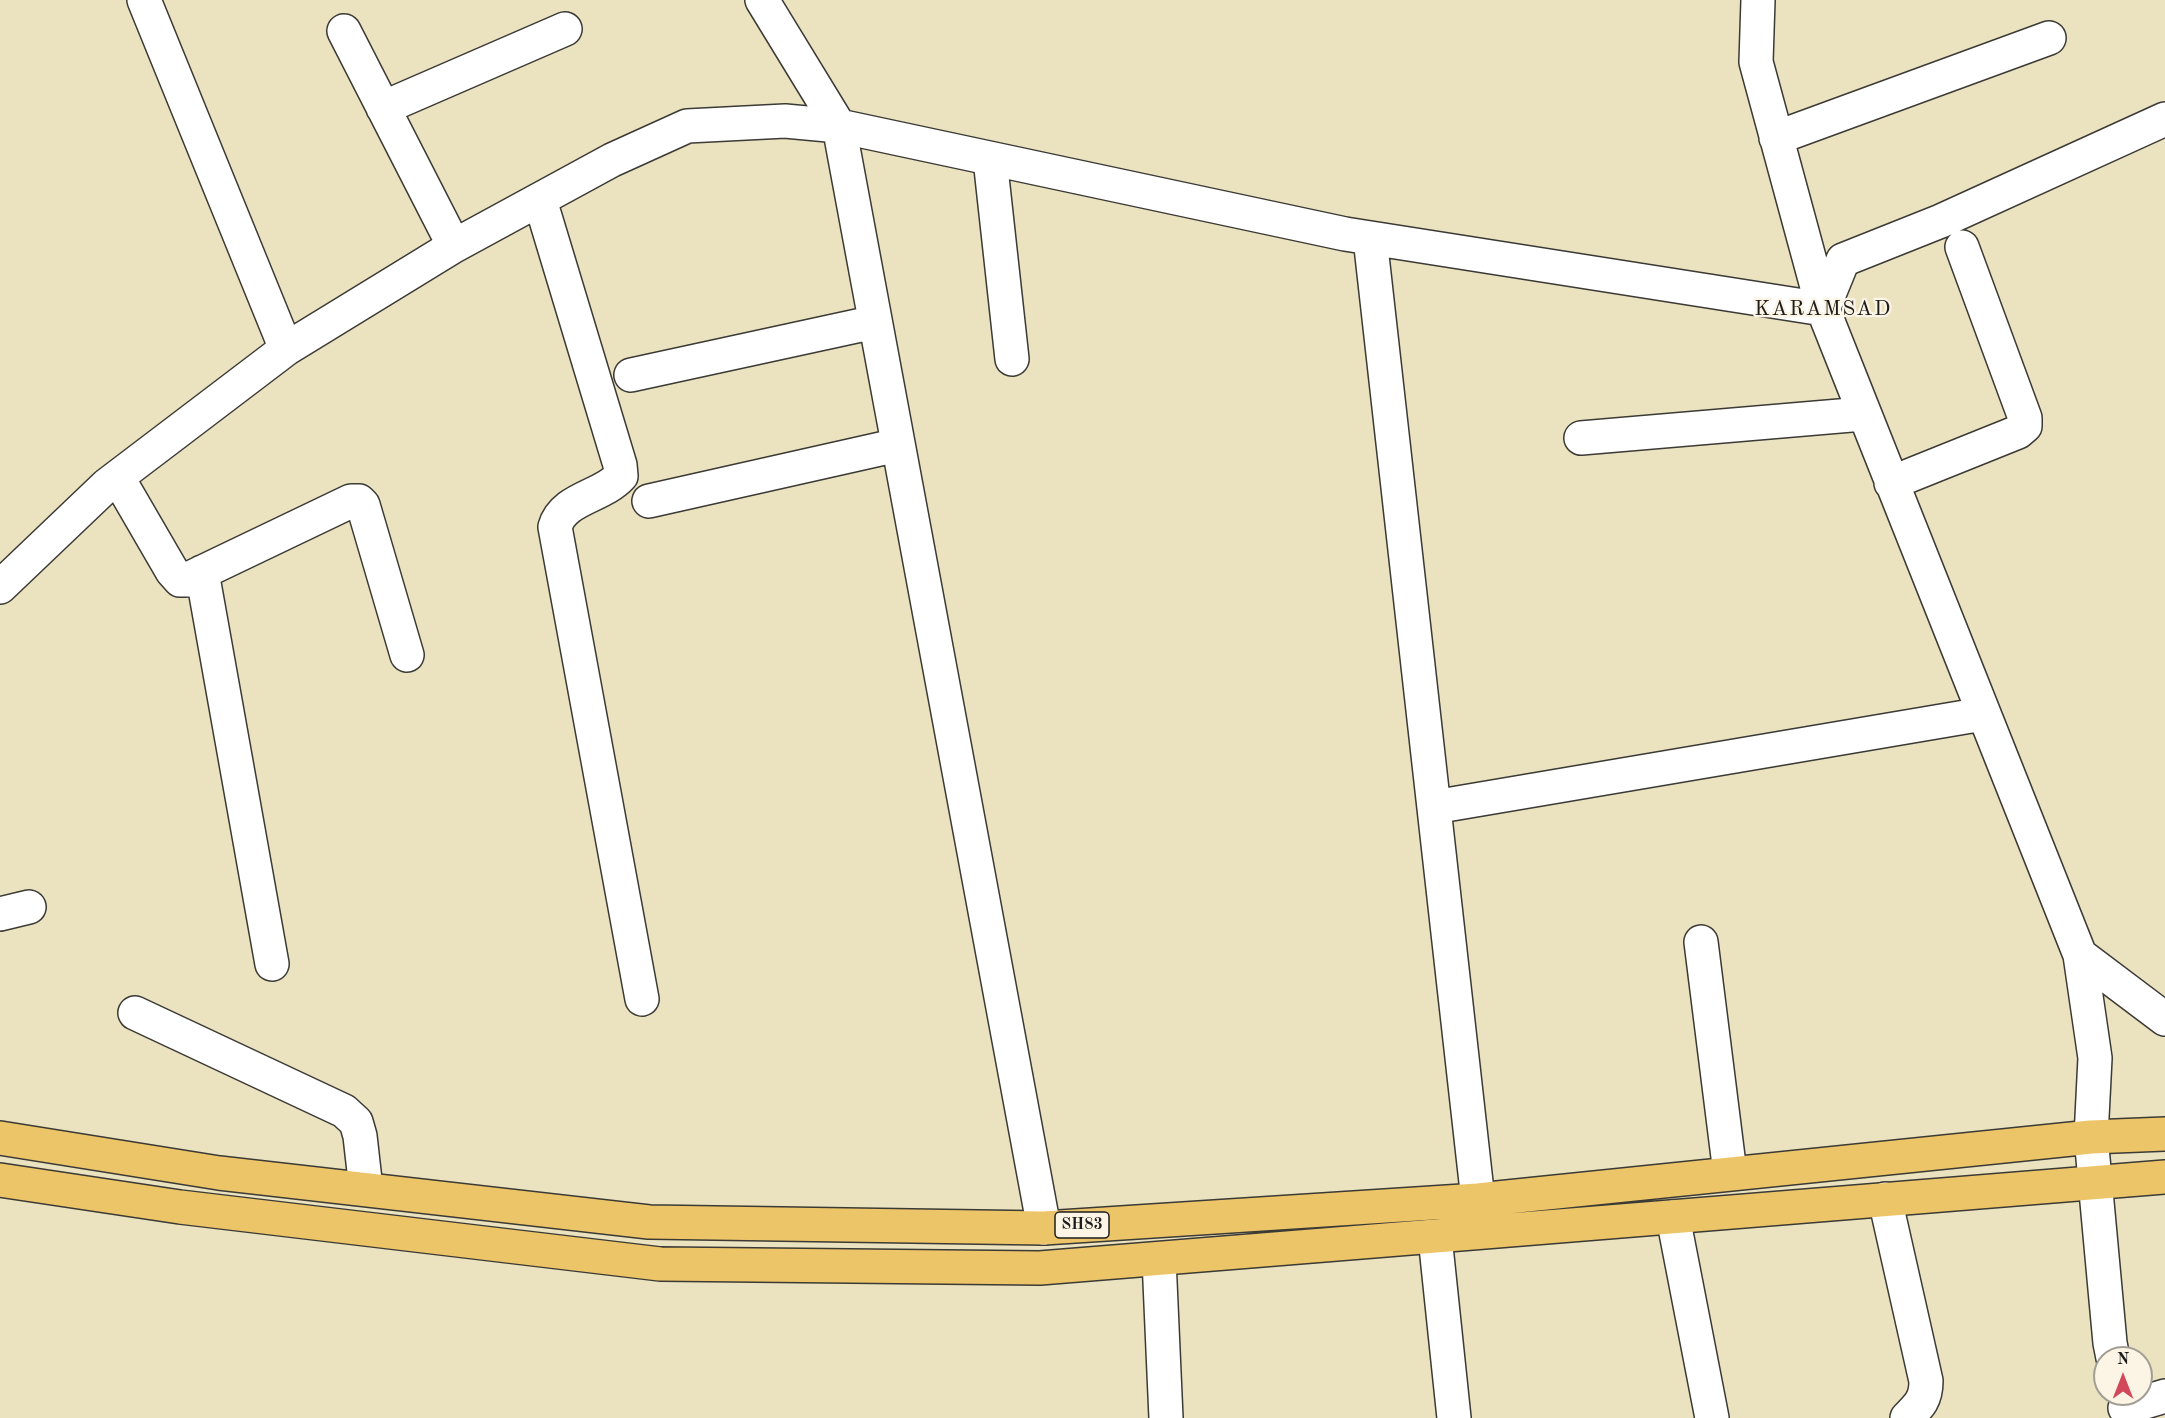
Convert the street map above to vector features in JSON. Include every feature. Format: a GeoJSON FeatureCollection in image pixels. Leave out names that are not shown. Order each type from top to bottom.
{"type":"FeatureCollection","features":[{"type":"Feature","properties":{"kind":"main road","name":"SH83"},"geometry":{"type":"LineString","coordinates":[[0,1138],[219,1173],[649,1222],[1044,1228],[1478,1200],[2091,1137],[2165,1134]]}},
{"type":"Feature","properties":{"kind":"main road","name":"SH83"},"geometry":{"type":"LineString","coordinates":[[0,1180],[180,1207],[660,1264],[1040,1268],[2165,1177]]}},
{"type":"Feature","properties":{"kind":"street"},"geometry":{"type":"LineString","coordinates":[[144,0],[286,349]]}},
{"type":"Feature","properties":{"kind":"street"},"geometry":{"type":"LineString","coordinates":[[762,0],[839,126],[1044,1228]]}},
{"type":"Feature","properties":{"kind":"street"},"geometry":{"type":"LineString","coordinates":[[1758,0],[1756,62],[1822,309],[2080,955],[2095,1058],[2091,1137],[2111,1346]]}},
{"type":"Feature","properties":{"kind":"street"},"geometry":{"type":"LineString","coordinates":[[383,108],[564,29]]}},
{"type":"Feature","properties":{"kind":"street"},"geometry":{"type":"LineString","coordinates":[[344,31],[454,246]]}},
{"type":"Feature","properties":{"kind":"street"},"geometry":{"type":"LineString","coordinates":[[1776,138],[2049,38]]}},
{"type":"Feature","properties":{"kind":"street"},"geometry":{"type":"LineString","coordinates":[[1822,309],[1843,260],[1941,221],[2165,119]]}},
{"type":"Feature","properties":{"kind":"street"},"geometry":{"type":"LineString","coordinates":[[0,587],[107,485],[286,349],[454,246],[612,160],[687,126],[785,121],[839,126],[1345,234],[1822,309]]}},
{"type":"Feature","properties":{"kind":"street"},"geometry":{"type":"LineString","coordinates":[[990,159],[1012,359]]}},
{"type":"Feature","properties":{"kind":"street"},"geometry":{"type":"LineString","coordinates":[[540,200],[620,465],[621,476],[614,483],[566,508],[558,516],[555,527],[642,999]]}},
{"type":"Feature","properties":{"kind":"street"},"geometry":{"type":"LineString","coordinates":[[1370,238],[1478,1200]]}},
{"type":"Feature","properties":{"kind":"street"},"geometry":{"type":"LineString","coordinates":[[1891,483],[2018,432],[2025,426],[2025,418],[1962,247]]}},
{"type":"Feature","properties":{"kind":"street"},"geometry":{"type":"LineString","coordinates":[[632,375],[875,322]]}},
{"type":"Feature","properties":{"kind":"street"},"geometry":{"type":"LineString","coordinates":[[1581,438],[1863,414]]}},
{"type":"Feature","properties":{"kind":"street"},"geometry":{"type":"LineString","coordinates":[[649,501],[898,445]]}},
{"type":"Feature","properties":{"kind":"street"},"geometry":{"type":"LineString","coordinates":[[118,478],[172,572],[180,579],[186,579],[202,572],[351,501],[359,501],[363,505],[407,655]]}},
{"type":"Feature","properties":{"kind":"street"},"geometry":{"type":"LineString","coordinates":[[202,572],[272,964]]}},
{"type":"Feature","properties":{"kind":"street"},"geometry":{"type":"LineString","coordinates":[[1434,807],[1983,714]]}},
{"type":"Feature","properties":{"kind":"street"},"geometry":{"type":"LineString","coordinates":[[1701,942],[1730,1173]]}},
{"type":"Feature","properties":{"kind":"street"},"geometry":{"type":"LineString","coordinates":[[2080,955],[2165,1019]]}},
{"type":"Feature","properties":{"kind":"street"},"geometry":{"type":"LineString","coordinates":[[135,1013],[344,1111],[356,1122],[358,1129],[366,1189]]}},
{"type":"Feature","properties":{"kind":"street"},"geometry":{"type":"LineString","coordinates":[[1885,1199],[1926,1381],[1926,1394],[1922,1403],[1907,1418]]}},
{"type":"Feature","properties":{"kind":"street"},"geometry":{"type":"LineString","coordinates":[[1673,1217],[1712,1418]]}},
{"type":"Feature","properties":{"kind":"street"},"geometry":{"type":"LineString","coordinates":[[1436,1237],[1454,1418]]}},
{"type":"Feature","properties":{"kind":"street"},"geometry":{"type":"LineString","coordinates":[[1159,1259],[1166,1418]]}},
{"type":"Feature","properties":{"kind":"street"},"geometry":{"type":"LineString","coordinates":[[2124,1407],[2165,1396]]}},
{"type":"Feature","properties":{"kind":"district","name":"KARAMSAD"},"geometry":{"type":"Point","coordinates":[1823,309]}}]}
